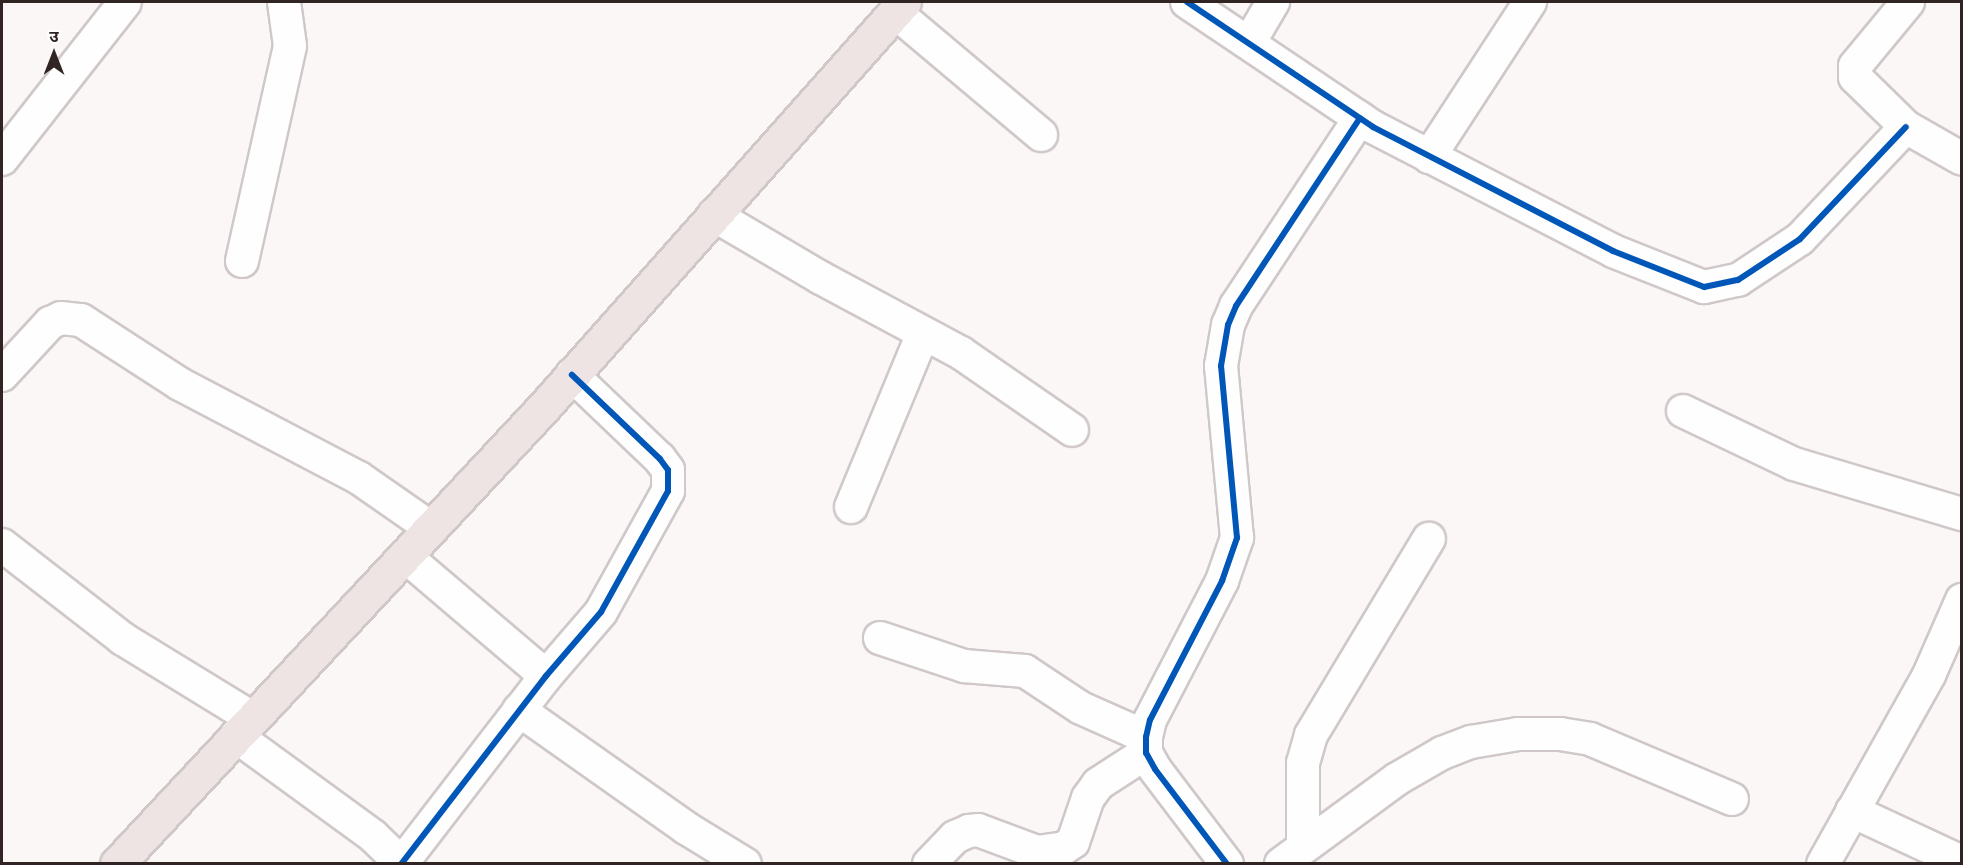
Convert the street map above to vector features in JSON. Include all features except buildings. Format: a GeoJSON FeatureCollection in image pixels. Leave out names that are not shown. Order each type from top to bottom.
{"type":"FeatureCollection","features":[{"type":"Feature","properties":{"kind":"main road"},"geometry":{"type":"LineString","coordinates":[[117,864],[573,375],[899,7]]}},
{"type":"Feature","properties":{"kind":"street"},"geometry":{"type":"LineString","coordinates":[[2,159],[125,2]]}},
{"type":"Feature","properties":{"kind":"street"},"geometry":{"type":"LineString","coordinates":[[242,261],[290,46],[284,2]]}},
{"type":"Feature","properties":{"kind":"street"},"geometry":{"type":"LineString","coordinates":[[1187,2],[1360,118],[1429,157],[1613,250],[1689,284],[1713,287],[1738,280],[1800,240],[1906,127]]}},
{"type":"Feature","properties":{"kind":"street"},"geometry":{"type":"LineString","coordinates":[[1249,43],[1274,2]]}},
{"type":"Feature","properties":{"kind":"street"},"geometry":{"type":"LineString","coordinates":[[1429,157],[1530,2]]}},
{"type":"Feature","properties":{"kind":"street"},"geometry":{"type":"LineString","coordinates":[[1908,2],[1854,71],[1861,86],[1906,127],[1962,159]]}},
{"type":"Feature","properties":{"kind":"street"},"geometry":{"type":"LineString","coordinates":[[899,7],[1041,135]]}},
{"type":"Feature","properties":{"kind":"street"},"geometry":{"type":"LineString","coordinates":[[929,864],[955,837],[969,831],[978,830],[1037,852],[1064,848],[1073,842],[1088,798],[1098,784],[1146,745],[1150,720],[1222,581],[1237,538],[1221,366],[1228,325],[1236,306],[1360,118]]}},
{"type":"Feature","properties":{"kind":"street"},"geometry":{"type":"LineString","coordinates":[[714,215],[961,353],[1072,430]]}},
{"type":"Feature","properties":{"kind":"street"},"geometry":{"type":"LineString","coordinates":[[2,375],[50,323],[61,318],[81,320],[180,384],[359,478],[431,528]]}},
{"type":"Feature","properties":{"kind":"street"},"geometry":{"type":"LineString","coordinates":[[851,507],[924,333]]}},
{"type":"Feature","properties":{"kind":"street"},"geometry":{"type":"LineString","coordinates":[[2,545],[123,639],[244,727],[402,863],[519,710],[601,612],[659,514],[670,478],[660,459],[573,375]]}},
{"type":"Feature","properties":{"kind":"street"},"geometry":{"type":"LineString","coordinates":[[1683,411],[1794,464],[1962,514]]}},
{"type":"Feature","properties":{"kind":"street"},"geometry":{"type":"LineString","coordinates":[[1292,856],[1303,763],[1311,735],[1429,539]]}},
{"type":"Feature","properties":{"kind":"street"},"geometry":{"type":"LineString","coordinates":[[405,556],[546,676]]}},
{"type":"Feature","properties":{"kind":"street"},"geometry":{"type":"LineString","coordinates":[[1823,864],[1929,675],[1962,600]]}},
{"type":"Feature","properties":{"kind":"street"},"geometry":{"type":"LineString","coordinates":[[880,638],[964,666],[1025,672],[1081,708],[1146,745],[1220,861]]}},
{"type":"Feature","properties":{"kind":"street"},"geometry":{"type":"LineString","coordinates":[[519,710],[686,828],[745,864]]}},
{"type":"Feature","properties":{"kind":"street"},"geometry":{"type":"LineString","coordinates":[[1292,856],[1397,780],[1442,753],[1472,742],[1518,734],[1560,734],[1590,740],[1732,799]]}},
{"type":"Feature","properties":{"kind":"street"},"geometry":{"type":"LineString","coordinates":[[1852,811],[1962,861]]}},
{"type":"Feature","properties":{"kind":"cycle path"},"geometry":{"type":"LineString","coordinates":[[1187,2],[1373,127],[1613,251],[1704,287],[1738,280],[1800,239],[1906,127]]}},
{"type":"Feature","properties":{"kind":"cycle path"},"geometry":{"type":"LineString","coordinates":[[1227,864],[1155,769],[1146,753],[1146,737],[1150,720],[1222,581],[1237,538],[1221,366],[1228,325],[1236,306],[1360,118]]}},
{"type":"Feature","properties":{"kind":"cycle path"},"geometry":{"type":"LineString","coordinates":[[402,863],[546,676],[601,612],[668,491],[668,470],[660,459],[572,375]]}}]}
